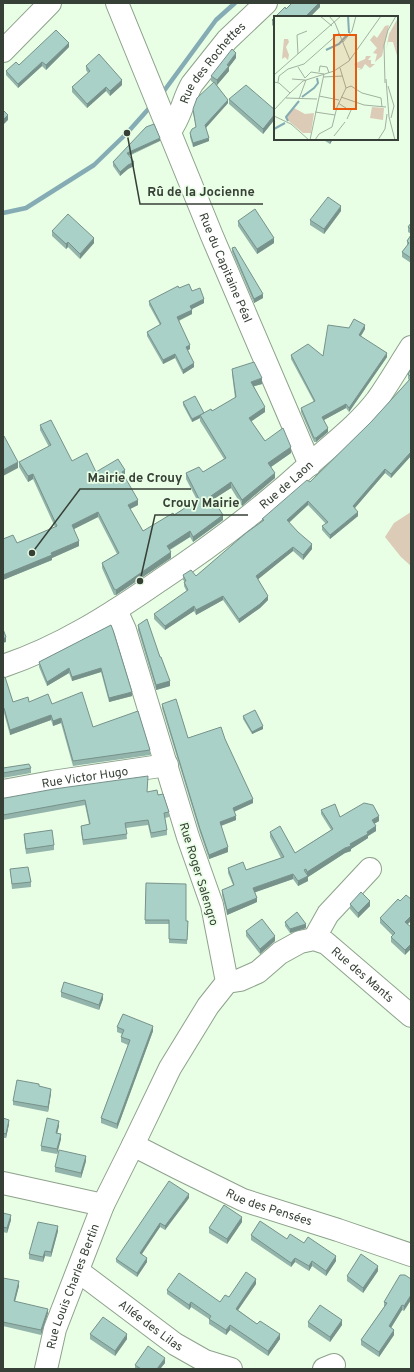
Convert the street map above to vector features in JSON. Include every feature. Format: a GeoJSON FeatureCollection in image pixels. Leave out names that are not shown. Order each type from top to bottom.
{"type":"FeatureCollection","features":[{"type":"Feature","properties":{"kind":"street","name":"Rue du Capitaine Péal"},"geometry":{"type":"LineString","coordinates":[[117,3],[212,236],[310,465]]}},
{"type":"Feature","properties":{"kind":"street","name":"Rue des Rochettes"},"geometry":{"type":"LineString","coordinates":[[170,131],[178,119],[187,92],[192,84],[227,40],[266,3]]}},
{"type":"Feature","properties":{"kind":"street"},"geometry":{"type":"LineString","coordinates":[[3,52],[52,4]]}},
{"type":"Feature","properties":{"kind":"street","name":"Rue de Laon"},"geometry":{"type":"LineString","coordinates":[[3,666],[44,649],[90,626],[116,610],[228,533],[287,486],[348,431],[376,400],[411,347]]}},
{"type":"Feature","properties":{"kind":"street","name":"Rue Roger Salengro"},"geometry":{"type":"LineString","coordinates":[[116,610],[122,621],[188,837],[212,905],[227,982]]}},
{"type":"Feature","properties":{"kind":"street","name":"Rue Victor Hugo"},"geometry":{"type":"LineString","coordinates":[[3,791],[166,765]]}},
{"type":"Feature","properties":{"kind":"street"},"geometry":{"type":"LineString","coordinates":[[133,1145],[170,1068],[208,1006],[227,982],[240,980],[258,972],[280,952],[300,942],[314,939],[328,914],[370,869]]}},
{"type":"Feature","properties":{"kind":"street","name":"Rue des Mants"},"geometry":{"type":"LineString","coordinates":[[314,939],[326,943],[411,1016]]}},
{"type":"Feature","properties":{"kind":"street","name":"Rue Louis Charles Bertin"},"geometry":{"type":"LineString","coordinates":[[46,1369],[55,1329],[78,1272],[94,1226],[103,1204],[133,1145]]}},
{"type":"Feature","properties":{"kind":"street","name":"Rue des Pensées"},"geometry":{"type":"LineString","coordinates":[[133,1145],[243,1200],[411,1255]]}},
{"type":"Feature","properties":{"kind":"street"},"geometry":{"type":"LineString","coordinates":[[3,1183],[61,1197],[103,1204]]}},
{"type":"Feature","properties":{"kind":"street","name":"Allée des Lilas"},"geometry":{"type":"LineString","coordinates":[[78,1272],[175,1344],[205,1360],[231,1369]]}},
{"type":"Feature","properties":{"kind":"shaded area"},"geometry":{"type":"Polygon","coordinates":[[[411,512],[411,566],[401,557],[385,537],[394,523],[411,512]]]}},
{"type":"Feature","properties":{"kind":"building"},"geometry":{"type":"Polygon","coordinates":[[[292,3],[319,3],[306,16],[276,16],[285,7],[286,9],[292,3]]]}},
{"type":"Feature","properties":{"kind":"building"},"geometry":{"type":"Polygon","coordinates":[[[56,30],[69,43],[46,65],[42,62],[18,84],[6,71],[16,62],[19,65],[56,30]]]}},
{"type":"Feature","properties":{"kind":"building"},"geometry":{"type":"Polygon","coordinates":[[[232,49],[236,53],[227,65],[229,66],[217,80],[211,76],[232,49]]]}},
{"type":"Feature","properties":{"kind":"building"},"geometry":{"type":"Polygon","coordinates":[[[99,54],[122,80],[110,91],[106,87],[87,104],[72,87],[90,71],[86,66],[99,54]]]}},
{"type":"Feature","properties":{"kind":"building"},"geometry":{"type":"Polygon","coordinates":[[[214,82],[228,100],[205,125],[209,138],[193,143],[190,133],[192,129],[196,127],[193,109],[197,98],[214,82]]]}},
{"type":"Feature","properties":{"kind":"building"},"geometry":{"type":"Polygon","coordinates":[[[246,85],[274,109],[274,115],[263,129],[229,99],[246,85]]]}},
{"type":"Feature","properties":{"kind":"building"},"geometry":{"type":"Polygon","coordinates":[[[3,110],[8,115],[3,120],[3,110]]]}},
{"type":"Feature","properties":{"kind":"building"},"geometry":{"type":"Polygon","coordinates":[[[154,124],[160,138],[127,153],[134,162],[120,172],[113,162],[146,127],[154,124]]]}},
{"type":"Feature","properties":{"kind":"building"},"geometry":{"type":"Polygon","coordinates":[[[328,197],[341,206],[324,229],[310,220],[328,197]]]}},
{"type":"Feature","properties":{"kind":"building"},"geometry":{"type":"Polygon","coordinates":[[[255,209],[274,238],[257,249],[238,221],[255,209]]]}},
{"type":"Feature","properties":{"kind":"building"},"geometry":{"type":"Polygon","coordinates":[[[68,214],[94,238],[80,254],[68,242],[66,244],[52,231],[68,214]]]}},
{"type":"Feature","properties":{"kind":"building"},"geometry":{"type":"Polygon","coordinates":[[[411,235],[411,258],[402,252],[409,243],[407,241],[411,235]]]}},
{"type":"Feature","properties":{"kind":"building"},"geometry":{"type":"Polygon","coordinates":[[[235,247],[263,294],[254,299],[232,248],[235,247]]]}},
{"type":"Feature","properties":{"kind":"building"},"geometry":{"type":"Polygon","coordinates":[[[189,284],[192,291],[200,288],[204,299],[190,306],[192,310],[177,317],[190,345],[186,347],[194,363],[183,370],[175,354],[163,360],[147,332],[161,324],[149,301],[178,286],[179,288],[189,284]]]}},
{"type":"Feature","properties":{"kind":"building"},"geometry":{"type":"Polygon","coordinates":[[[354,319],[365,325],[359,335],[387,353],[349,408],[346,404],[322,417],[328,428],[314,438],[301,408],[315,401],[291,355],[308,344],[323,356],[328,325],[349,328],[354,319]]]}},
{"type":"Feature","properties":{"kind":"building"},"geometry":{"type":"Polygon","coordinates":[[[254,362],[262,378],[251,382],[265,407],[249,418],[265,441],[283,428],[291,447],[268,463],[275,473],[242,500],[231,482],[211,496],[223,515],[193,537],[190,531],[167,546],[171,552],[116,590],[114,589],[102,563],[119,553],[98,512],[72,525],[79,541],[51,553],[52,555],[3,575],[3,539],[13,535],[17,543],[57,526],[33,474],[28,476],[19,462],[51,445],[40,425],[51,420],[72,461],[87,453],[96,472],[118,459],[125,470],[122,472],[138,500],[128,505],[143,531],[173,513],[174,515],[199,499],[186,473],[199,467],[203,472],[226,458],[200,415],[211,409],[212,411],[236,397],[232,369],[254,362]]]}},
{"type":"Feature","properties":{"kind":"building"},"geometry":{"type":"Polygon","coordinates":[[[411,369],[411,377],[408,374],[411,369]]]}},
{"type":"Feature","properties":{"kind":"building"},"geometry":{"type":"Polygon","coordinates":[[[411,378],[411,454],[410,453],[391,474],[385,469],[353,506],[358,512],[330,535],[322,526],[328,522],[308,501],[287,520],[312,544],[303,555],[293,547],[256,576],[268,596],[260,604],[239,619],[223,596],[196,610],[194,606],[165,626],[154,614],[188,590],[184,582],[186,581],[183,575],[191,570],[196,576],[246,533],[264,520],[262,519],[307,480],[310,482],[371,422],[411,378]]]}},
{"type":"Feature","properties":{"kind":"building"},"geometry":{"type":"Polygon","coordinates":[[[195,396],[204,413],[192,419],[183,402],[195,396]]]}},
{"type":"Feature","properties":{"kind":"building"},"geometry":{"type":"Polygon","coordinates":[[[4,436],[18,462],[3,470],[3,437],[4,436]]]}},
{"type":"Feature","properties":{"kind":"building"},"geometry":{"type":"Polygon","coordinates":[[[147,619],[170,681],[156,685],[138,625],[147,619]]]}},
{"type":"Feature","properties":{"kind":"building"},"geometry":{"type":"Polygon","coordinates":[[[111,625],[132,692],[109,698],[101,668],[72,677],[69,668],[47,682],[39,662],[111,625]]]}},
{"type":"Feature","properties":{"kind":"building"},"geometry":{"type":"Polygon","coordinates":[[[3,629],[6,637],[3,639],[3,629]]]}},
{"type":"Feature","properties":{"kind":"building"},"geometry":{"type":"Polygon","coordinates":[[[5,677],[13,702],[28,697],[29,702],[48,694],[52,704],[82,692],[93,727],[138,711],[150,750],[73,761],[61,718],[53,721],[51,715],[10,730],[3,708],[3,678],[5,677]]]}},
{"type":"Feature","properties":{"kind":"building"},"geometry":{"type":"Polygon","coordinates":[[[176,699],[188,738],[221,727],[225,739],[253,799],[233,808],[236,816],[220,822],[228,847],[209,855],[162,704],[176,699]]]}},
{"type":"Feature","properties":{"kind":"building"},"geometry":{"type":"Polygon","coordinates":[[[255,710],[263,726],[252,732],[243,716],[255,710]]]}},
{"type":"Feature","properties":{"kind":"building"},"geometry":{"type":"Polygon","coordinates":[[[29,764],[31,768],[3,773],[3,768],[29,764]]]}},
{"type":"Feature","properties":{"kind":"building"},"geometry":{"type":"Polygon","coordinates":[[[148,776],[147,792],[157,790],[158,795],[163,794],[169,812],[164,813],[167,830],[151,833],[148,820],[125,823],[127,834],[83,840],[81,826],[90,824],[85,800],[3,815],[3,798],[54,789],[148,776]]]}},
{"type":"Feature","properties":{"kind":"building"},"geometry":{"type":"Polygon","coordinates":[[[364,803],[373,805],[379,816],[372,820],[376,826],[367,832],[368,834],[307,872],[306,869],[304,870],[308,876],[298,881],[293,874],[253,888],[257,898],[227,910],[222,890],[234,885],[228,868],[243,862],[246,870],[284,857],[270,832],[280,826],[295,853],[333,829],[321,810],[335,804],[340,817],[364,803]]]}},
{"type":"Feature","properties":{"kind":"building"},"geometry":{"type":"Polygon","coordinates":[[[52,830],[54,845],[26,849],[24,834],[52,830]]]}},
{"type":"Feature","properties":{"kind":"building"},"geometry":{"type":"Polygon","coordinates":[[[28,867],[31,882],[12,884],[10,869],[28,867]]]}},
{"type":"Feature","properties":{"kind":"building"},"geometry":{"type":"Polygon","coordinates":[[[146,883],[186,884],[186,921],[188,921],[187,940],[169,939],[169,920],[145,920],[146,883]]]}},
{"type":"Feature","properties":{"kind":"building"},"geometry":{"type":"Polygon","coordinates":[[[361,892],[370,901],[358,913],[350,904],[361,892]]]}},
{"type":"Feature","properties":{"kind":"building"},"geometry":{"type":"Polygon","coordinates":[[[406,895],[411,899],[411,916],[405,922],[411,927],[411,944],[405,950],[391,937],[395,933],[380,918],[398,899],[400,901],[406,895]]]}},
{"type":"Feature","properties":{"kind":"building"},"geometry":{"type":"Polygon","coordinates":[[[297,912],[306,924],[290,929],[285,922],[297,912]]]}},
{"type":"Feature","properties":{"kind":"building"},"geometry":{"type":"Polygon","coordinates":[[[262,919],[275,936],[260,949],[246,931],[262,919]]]}},
{"type":"Feature","properties":{"kind":"building"},"geometry":{"type":"Polygon","coordinates":[[[64,982],[103,994],[99,1005],[61,992],[64,982]]]}},
{"type":"Feature","properties":{"kind":"building"},"geometry":{"type":"Polygon","coordinates":[[[123,1014],[153,1026],[117,1124],[101,1118],[130,1040],[121,1037],[124,1030],[117,1027],[123,1014]]]}},
{"type":"Feature","properties":{"kind":"building"},"geometry":{"type":"Polygon","coordinates":[[[17,1080],[39,1084],[39,1086],[51,1089],[48,1107],[13,1101],[17,1080]]]}},
{"type":"Feature","properties":{"kind":"building"},"geometry":{"type":"Polygon","coordinates":[[[3,1118],[9,1120],[6,1134],[3,1133],[3,1118]]]}},
{"type":"Feature","properties":{"kind":"building"},"geometry":{"type":"Polygon","coordinates":[[[47,1118],[59,1121],[56,1133],[61,1134],[57,1149],[41,1146],[47,1118]]]}},
{"type":"Feature","properties":{"kind":"building"},"geometry":{"type":"Polygon","coordinates":[[[59,1150],[86,1156],[81,1173],[55,1167],[59,1150]]]}},
{"type":"Feature","properties":{"kind":"building"},"geometry":{"type":"Polygon","coordinates":[[[169,1181],[189,1194],[165,1226],[160,1223],[140,1253],[147,1258],[137,1273],[116,1259],[169,1181]]]}},
{"type":"Feature","properties":{"kind":"building"},"geometry":{"type":"Polygon","coordinates":[[[224,1205],[242,1217],[227,1239],[209,1228],[224,1205]]]}},
{"type":"Feature","properties":{"kind":"building"},"geometry":{"type":"Polygon","coordinates":[[[3,1213],[11,1215],[7,1228],[3,1227],[3,1213]]]}},
{"type":"Feature","properties":{"kind":"building"},"geometry":{"type":"Polygon","coordinates":[[[260,1221],[287,1239],[290,1234],[304,1243],[308,1237],[336,1256],[326,1271],[312,1261],[309,1266],[295,1258],[291,1263],[251,1235],[260,1221]]]}},
{"type":"Feature","properties":{"kind":"building"},"geometry":{"type":"Polygon","coordinates":[[[38,1222],[58,1226],[51,1252],[45,1251],[43,1257],[29,1254],[38,1222]]]}},
{"type":"Feature","properties":{"kind":"building"},"geometry":{"type":"Polygon","coordinates":[[[361,1254],[378,1266],[363,1288],[347,1276],[361,1254]]]}},
{"type":"Feature","properties":{"kind":"building"},"geometry":{"type":"Polygon","coordinates":[[[246,1272],[256,1279],[236,1309],[257,1324],[260,1321],[280,1334],[268,1351],[230,1325],[226,1330],[209,1319],[211,1316],[191,1302],[189,1305],[167,1290],[179,1273],[220,1302],[225,1295],[229,1297],[246,1272]]]}},
{"type":"Feature","properties":{"kind":"building"},"geometry":{"type":"Polygon","coordinates":[[[400,1275],[405,1275],[411,1279],[411,1295],[404,1306],[402,1305],[389,1326],[394,1330],[379,1352],[361,1340],[387,1303],[384,1302],[400,1275]]]}},
{"type":"Feature","properties":{"kind":"building"},"geometry":{"type":"Polygon","coordinates":[[[3,1278],[19,1281],[14,1301],[48,1309],[41,1330],[3,1322],[3,1278]]]}},
{"type":"Feature","properties":{"kind":"building"},"geometry":{"type":"Polygon","coordinates":[[[320,1305],[342,1320],[330,1337],[308,1322],[320,1305]]]}},
{"type":"Feature","properties":{"kind":"building"},"geometry":{"type":"Polygon","coordinates":[[[103,1317],[127,1334],[115,1351],[90,1334],[103,1317]]]}},
{"type":"Feature","properties":{"kind":"building"},"geometry":{"type":"Polygon","coordinates":[[[148,1346],[165,1358],[157,1369],[141,1369],[135,1365],[148,1346]]]}},
{"type":"Feature","properties":{"kind":"waterway"},"geometry":{"type":"LineString","coordinates":[[161,95],[216,20],[235,3]]}},
{"type":"Feature","properties":{"kind":"waterway"},"geometry":{"type":"LineString","coordinates":[[3,213],[26,208],[94,165],[127,133],[152,105]]}},
{"type":"Feature","properties":{"kind":"place","name":"Rû de la Jocienne"},"geometry":{"type":"Point","coordinates":[127,133]}},
{"type":"Feature","properties":{"kind":"place","name":"Mairie de Crouy"},"geometry":{"type":"Point","coordinates":[32,553]}},
{"type":"Feature","properties":{"kind":"place","name":"Crouy Mairie"},"geometry":{"type":"Point","coordinates":[140,581]}}]}
